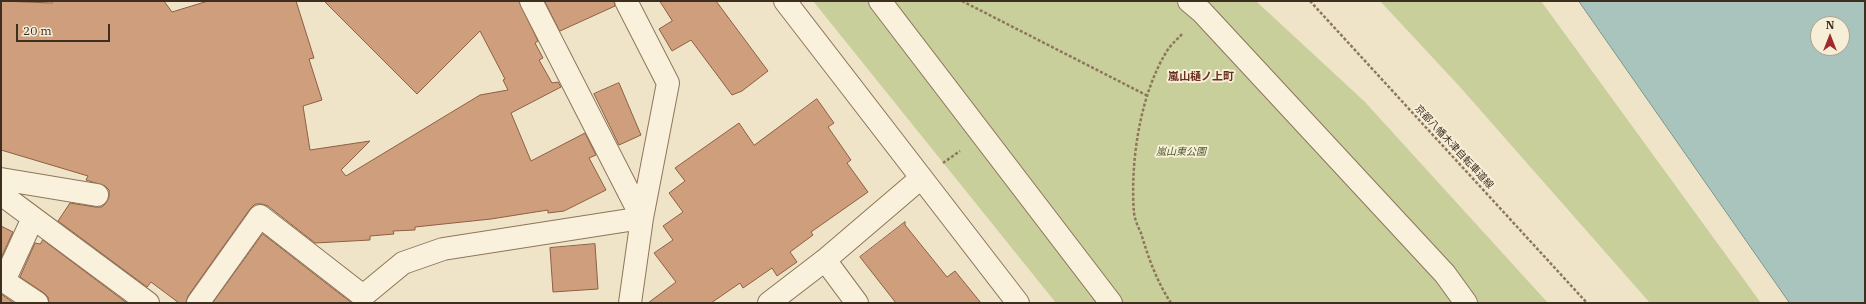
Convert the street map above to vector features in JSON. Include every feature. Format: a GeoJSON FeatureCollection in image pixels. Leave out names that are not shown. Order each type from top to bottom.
{"type":"FeatureCollection","features":[{"type":"Feature","properties":{"kind":"street"},"geometry":{"type":"LineString","coordinates":[[531,1],[642,218]]}},
{"type":"Feature","properties":{"kind":"street"},"geometry":{"type":"LineString","coordinates":[[626,1],[668,83],[642,218],[630,303]]}},
{"type":"Feature","properties":{"kind":"street"},"geometry":{"type":"LineString","coordinates":[[785,1],[1018,303]]}},
{"type":"Feature","properties":{"kind":"street"},"geometry":{"type":"LineString","coordinates":[[880,1],[1111,303]]}},
{"type":"Feature","properties":{"kind":"street"},"geometry":{"type":"LineString","coordinates":[[1196,7],[1445,274],[1466,303]]}},
{"type":"Feature","properties":{"kind":"street"},"geometry":{"type":"LineString","coordinates":[[769,303],[825,260],[921,178]]}},
{"type":"Feature","properties":{"kind":"street"},"geometry":{"type":"LineString","coordinates":[[1,179],[97,195]]}},
{"type":"Feature","properties":{"kind":"street"},"geometry":{"type":"LineString","coordinates":[[1,194],[148,303]]}},
{"type":"Feature","properties":{"kind":"street"},"geometry":{"type":"LineString","coordinates":[[198,303],[260,216],[363,296],[402,263],[443,249],[642,218]]}},
{"type":"Feature","properties":{"kind":"street"},"geometry":{"type":"LineString","coordinates":[[33,218],[4,281],[37,303]]}},
{"type":"Feature","properties":{"kind":"street"},"geometry":{"type":"LineString","coordinates":[[825,260],[857,303]]}},
{"type":"Feature","properties":{"kind":"path"},"geometry":{"type":"LineString","coordinates":[[962,1],[1148,96]]}},
{"type":"Feature","properties":{"kind":"path","name":"京都八幡木津自転車道線"},"geometry":{"type":"LineString","coordinates":[[1310,1],[1587,303]]}},
{"type":"Feature","properties":{"kind":"path"},"geometry":{"type":"LineString","coordinates":[[1170,303],[1160,284],[1134,214],[1134,166],[1141,119],[1153,78],[1168,50],[1196,7]]}},
{"type":"Feature","properties":{"kind":"path"},"geometry":{"type":"LineString","coordinates":[[921,178],[983,136]]}},
{"type":"Feature","properties":{"kind":"green space","name":"嵐山東公園"},"geometry":{"type":"Polygon","coordinates":[[[813,1],[1256,1],[1365,102],[1548,303],[1056,303],[813,1]]]}},
{"type":"Feature","properties":{"kind":"green space"},"geometry":{"type":"Polygon","coordinates":[[[1380,1],[1541,1],[1761,303],[1650,303],[1460,87],[1380,1]]]}},
{"type":"Feature","properties":{"kind":"water"},"geometry":{"type":"Polygon","coordinates":[[[1579,1],[1865,1],[1865,303],[1790,303],[1579,1]]]}},
{"type":"Feature","properties":{"kind":"building"},"geometry":{"type":"Polygon","coordinates":[[[1,1],[52,3],[53,1],[164,1],[172,12],[208,1],[296,1],[314,58],[309,59],[322,100],[303,106],[310,150],[370,141],[341,170],[346,176],[480,95],[508,90],[503,80],[505,79],[480,31],[417,94],[324,1],[519,1],[538,41],[535,43],[543,58],[539,60],[552,83],[558,82],[561,87],[511,113],[531,161],[585,133],[596,155],[589,158],[606,190],[564,211],[548,213],[548,210],[491,219],[415,227],[415,230],[393,231],[394,234],[370,236],[370,240],[315,243],[268,206],[255,204],[188,296],[186,303],[179,303],[151,282],[147,287],[58,221],[70,203],[102,207],[109,197],[109,190],[105,186],[86,180],[88,176],[1,150],[1,1]]]}},
{"type":"Feature","properties":{"kind":"building"},"geometry":{"type":"Polygon","coordinates":[[[545,1],[614,1],[615,6],[560,31],[545,1]]]}},
{"type":"Feature","properties":{"kind":"building"},"geometry":{"type":"Polygon","coordinates":[[[660,1],[716,1],[768,71],[742,91],[732,95],[691,40],[672,51],[659,29],[672,21],[660,1]]]}},
{"type":"Feature","properties":{"kind":"building"},"geometry":{"type":"Polygon","coordinates":[[[619,83],[641,135],[619,145],[594,94],[619,83]]]}},
{"type":"Feature","properties":{"kind":"building"},"geometry":{"type":"Polygon","coordinates":[[[817,99],[834,123],[828,127],[851,160],[847,163],[868,192],[811,232],[813,235],[790,252],[797,262],[777,276],[772,268],[743,288],[740,283],[711,303],[648,303],[676,282],[654,253],[673,240],[663,226],[683,212],[669,193],[685,181],[675,168],[739,123],[754,145],[817,99]]]}},
{"type":"Feature","properties":{"kind":"building"},"geometry":{"type":"Polygon","coordinates":[[[905,222],[905,225],[947,277],[955,271],[981,303],[896,303],[860,257],[905,222]]]}},
{"type":"Feature","properties":{"kind":"building"},"geometry":{"type":"Polygon","coordinates":[[[1,226],[13,232],[1,258],[1,226]]]}},
{"type":"Feature","properties":{"kind":"building"},"geometry":{"type":"Polygon","coordinates":[[[263,234],[331,287],[352,303],[213,303],[263,234]]]}},
{"type":"Feature","properties":{"kind":"building"},"geometry":{"type":"Polygon","coordinates":[[[43,240],[127,303],[49,303],[48,297],[44,293],[20,277],[35,243],[40,244],[43,240]]]}},
{"type":"Feature","properties":{"kind":"building"},"geometry":{"type":"Polygon","coordinates":[[[595,244],[598,289],[553,292],[550,248],[595,244]]]}},
{"type":"Feature","properties":{"kind":"building"},"geometry":{"type":"Polygon","coordinates":[[[1,294],[14,303],[1,303],[1,294]]]}},
{"type":"Feature","properties":{"kind":"district","name":"嵐山樋ノ上町"},"geometry":{"type":"Point","coordinates":[1201,77]}}]}
